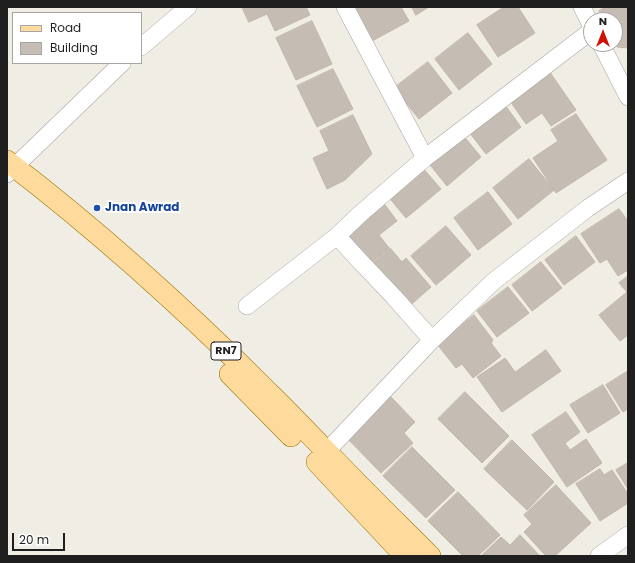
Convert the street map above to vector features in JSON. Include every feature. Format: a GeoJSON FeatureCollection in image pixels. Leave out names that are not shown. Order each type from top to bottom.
{"type":"FeatureCollection","features":[{"type":"Feature","properties":{"kind":"main road","name":"RN7"},"geometry":{"type":"LineString","coordinates":[[9,170],[89,228],[166,295],[270,394],[430,556]]}},
{"type":"Feature","properties":{"kind":"main road","name":"RN7"},"geometry":{"type":"LineString","coordinates":[[9,170],[205,350],[316,461],[405,556]]}},
{"type":"Feature","properties":{"kind":"street"},"geometry":{"type":"LineString","coordinates":[[142,46],[188,7]]}},
{"type":"Feature","properties":{"kind":"street"},"geometry":{"type":"LineString","coordinates":[[345,7],[425,158]]}},
{"type":"Feature","properties":{"kind":"street"},"geometry":{"type":"LineString","coordinates":[[248,306],[337,236],[360,214],[425,158],[583,37]]}},
{"type":"Feature","properties":{"kind":"street"},"geometry":{"type":"LineString","coordinates":[[605,52],[626,91]]}},
{"type":"Feature","properties":{"kind":"street"},"geometry":{"type":"LineString","coordinates":[[9,170],[121,64]]}},
{"type":"Feature","properties":{"kind":"street"},"geometry":{"type":"LineString","coordinates":[[326,452],[432,340],[494,280],[588,208],[628,181]]}},
{"type":"Feature","properties":{"kind":"street"},"geometry":{"type":"LineString","coordinates":[[337,236],[432,340]]}},
{"type":"Feature","properties":{"kind":"street"},"geometry":{"type":"LineString","coordinates":[[599,556],[628,535]]}},
{"type":"Feature","properties":{"kind":"building"},"geometry":{"type":"Polygon","coordinates":[[[242,7],[306,7],[310,15],[275,31],[267,14],[249,22],[242,7]]]}},
{"type":"Feature","properties":{"kind":"building"},"geometry":{"type":"Polygon","coordinates":[[[348,7],[401,7],[409,21],[372,41],[348,7]]]}},
{"type":"Feature","properties":{"kind":"building"},"geometry":{"type":"Polygon","coordinates":[[[412,7],[429,7],[416,15],[412,7]]]}},
{"type":"Feature","properties":{"kind":"building"},"geometry":{"type":"Polygon","coordinates":[[[504,7],[518,7],[535,33],[498,57],[477,25],[504,7]]]}},
{"type":"Feature","properties":{"kind":"building"},"geometry":{"type":"Polygon","coordinates":[[[606,7],[628,7],[628,48],[623,48],[623,12],[599,11],[606,7]]]}},
{"type":"Feature","properties":{"kind":"building"},"geometry":{"type":"Polygon","coordinates":[[[312,21],[332,64],[296,80],[276,38],[312,21]]]}},
{"type":"Feature","properties":{"kind":"building"},"geometry":{"type":"Polygon","coordinates":[[[468,33],[492,64],[459,90],[435,59],[468,33]]]}},
{"type":"Feature","properties":{"kind":"building"},"geometry":{"type":"Polygon","coordinates":[[[428,62],[452,93],[419,119],[394,88],[428,62]]]}},
{"type":"Feature","properties":{"kind":"building"},"geometry":{"type":"Polygon","coordinates":[[[333,69],[353,109],[317,127],[297,86],[333,69]]]}},
{"type":"Feature","properties":{"kind":"building"},"geometry":{"type":"Polygon","coordinates":[[[549,71],[576,110],[551,126],[542,113],[526,124],[508,98],[549,71]]]}},
{"type":"Feature","properties":{"kind":"building"},"geometry":{"type":"Polygon","coordinates":[[[502,101],[521,127],[486,154],[466,128],[502,101]]]}},
{"type":"Feature","properties":{"kind":"building"},"geometry":{"type":"Polygon","coordinates":[[[576,114],[607,160],[556,193],[533,158],[558,141],[551,130],[576,114]]]}},
{"type":"Feature","properties":{"kind":"building"},"geometry":{"type":"Polygon","coordinates":[[[353,115],[372,154],[345,180],[327,189],[313,158],[329,151],[320,131],[353,115]]]}},
{"type":"Feature","properties":{"kind":"building"},"geometry":{"type":"Polygon","coordinates":[[[461,133],[481,157],[447,186],[427,161],[461,133]]]}},
{"type":"Feature","properties":{"kind":"building"},"geometry":{"type":"Polygon","coordinates":[[[529,159],[554,190],[518,219],[493,188],[529,159]]]}},
{"type":"Feature","properties":{"kind":"building"},"geometry":{"type":"Polygon","coordinates":[[[421,166],[441,189],[406,218],[387,195],[421,166]]]}},
{"type":"Feature","properties":{"kind":"building"},"geometry":{"type":"Polygon","coordinates":[[[488,192],[512,224],[478,250],[454,218],[488,192]]]}},
{"type":"Feature","properties":{"kind":"building"},"geometry":{"type":"Polygon","coordinates":[[[382,201],[397,221],[379,235],[389,248],[366,266],[341,232],[382,201]]]}},
{"type":"Feature","properties":{"kind":"building"},"geometry":{"type":"Polygon","coordinates":[[[619,209],[628,221],[628,270],[618,276],[607,259],[600,263],[581,234],[619,209]]]}},
{"type":"Feature","properties":{"kind":"building"},"geometry":{"type":"Polygon","coordinates":[[[446,226],[471,255],[436,285],[411,256],[446,226]]]}},
{"type":"Feature","properties":{"kind":"building"},"geometry":{"type":"Polygon","coordinates":[[[576,236],[595,262],[564,285],[545,260],[576,236]]]}},
{"type":"Feature","properties":{"kind":"building"},"geometry":{"type":"Polygon","coordinates":[[[390,248],[402,262],[406,258],[431,287],[406,309],[369,266],[390,248]]]}},
{"type":"Feature","properties":{"kind":"building"},"geometry":{"type":"Polygon","coordinates":[[[541,262],[562,288],[532,311],[512,285],[541,262]]]}},
{"type":"Feature","properties":{"kind":"building"},"geometry":{"type":"Polygon","coordinates":[[[628,276],[628,335],[620,341],[599,315],[627,292],[619,283],[628,276]]]}},
{"type":"Feature","properties":{"kind":"building"},"geometry":{"type":"Polygon","coordinates":[[[508,287],[529,313],[497,337],[477,311],[508,287]]]}},
{"type":"Feature","properties":{"kind":"building"},"geometry":{"type":"Polygon","coordinates":[[[474,315],[493,340],[491,343],[501,356],[473,378],[462,364],[456,368],[437,344],[474,315]]]}},
{"type":"Feature","properties":{"kind":"building"},"geometry":{"type":"Polygon","coordinates":[[[546,350],[561,371],[502,412],[477,377],[505,358],[515,372],[546,350]]]}},
{"type":"Feature","properties":{"kind":"building"},"geometry":{"type":"Polygon","coordinates":[[[628,371],[628,409],[623,412],[606,385],[628,371]]]}},
{"type":"Feature","properties":{"kind":"building"},"geometry":{"type":"Polygon","coordinates":[[[603,385],[620,413],[588,433],[570,405],[603,385]]]}},
{"type":"Feature","properties":{"kind":"building"},"geometry":{"type":"Polygon","coordinates":[[[465,392],[509,436],[482,463],[438,419],[465,392]]]}},
{"type":"Feature","properties":{"kind":"building"},"geometry":{"type":"Polygon","coordinates":[[[389,395],[415,422],[404,433],[413,443],[381,473],[346,437],[389,395]]]}},
{"type":"Feature","properties":{"kind":"building"},"geometry":{"type":"Polygon","coordinates":[[[566,412],[580,432],[565,443],[570,450],[586,439],[602,463],[567,487],[532,435],[566,412]]]}},
{"type":"Feature","properties":{"kind":"building"},"geometry":{"type":"Polygon","coordinates":[[[512,440],[554,482],[527,510],[484,469],[512,440]]]}},
{"type":"Feature","properties":{"kind":"building"},"geometry":{"type":"Polygon","coordinates":[[[412,447],[455,490],[426,518],[383,476],[412,447]]]}},
{"type":"Feature","properties":{"kind":"building"},"geometry":{"type":"Polygon","coordinates":[[[628,463],[628,489],[616,470],[628,463]]]}},
{"type":"Feature","properties":{"kind":"building"},"geometry":{"type":"Polygon","coordinates":[[[600,469],[604,475],[612,470],[628,494],[628,503],[600,521],[576,484],[600,469]]]}},
{"type":"Feature","properties":{"kind":"building"},"geometry":{"type":"Polygon","coordinates":[[[556,485],[591,523],[555,556],[546,556],[524,532],[532,524],[524,515],[556,485]]]}},
{"type":"Feature","properties":{"kind":"building"},"geometry":{"type":"Polygon","coordinates":[[[458,492],[500,535],[478,556],[463,556],[428,521],[458,492]]]}},
{"type":"Feature","properties":{"kind":"building"},"geometry":{"type":"Polygon","coordinates":[[[520,535],[540,556],[481,556],[501,537],[510,545],[520,535]]]}},
{"type":"Feature","properties":{"kind":"place","name":"Jnan Awrad"},"geometry":{"type":"Point","coordinates":[97,208]}}]}
